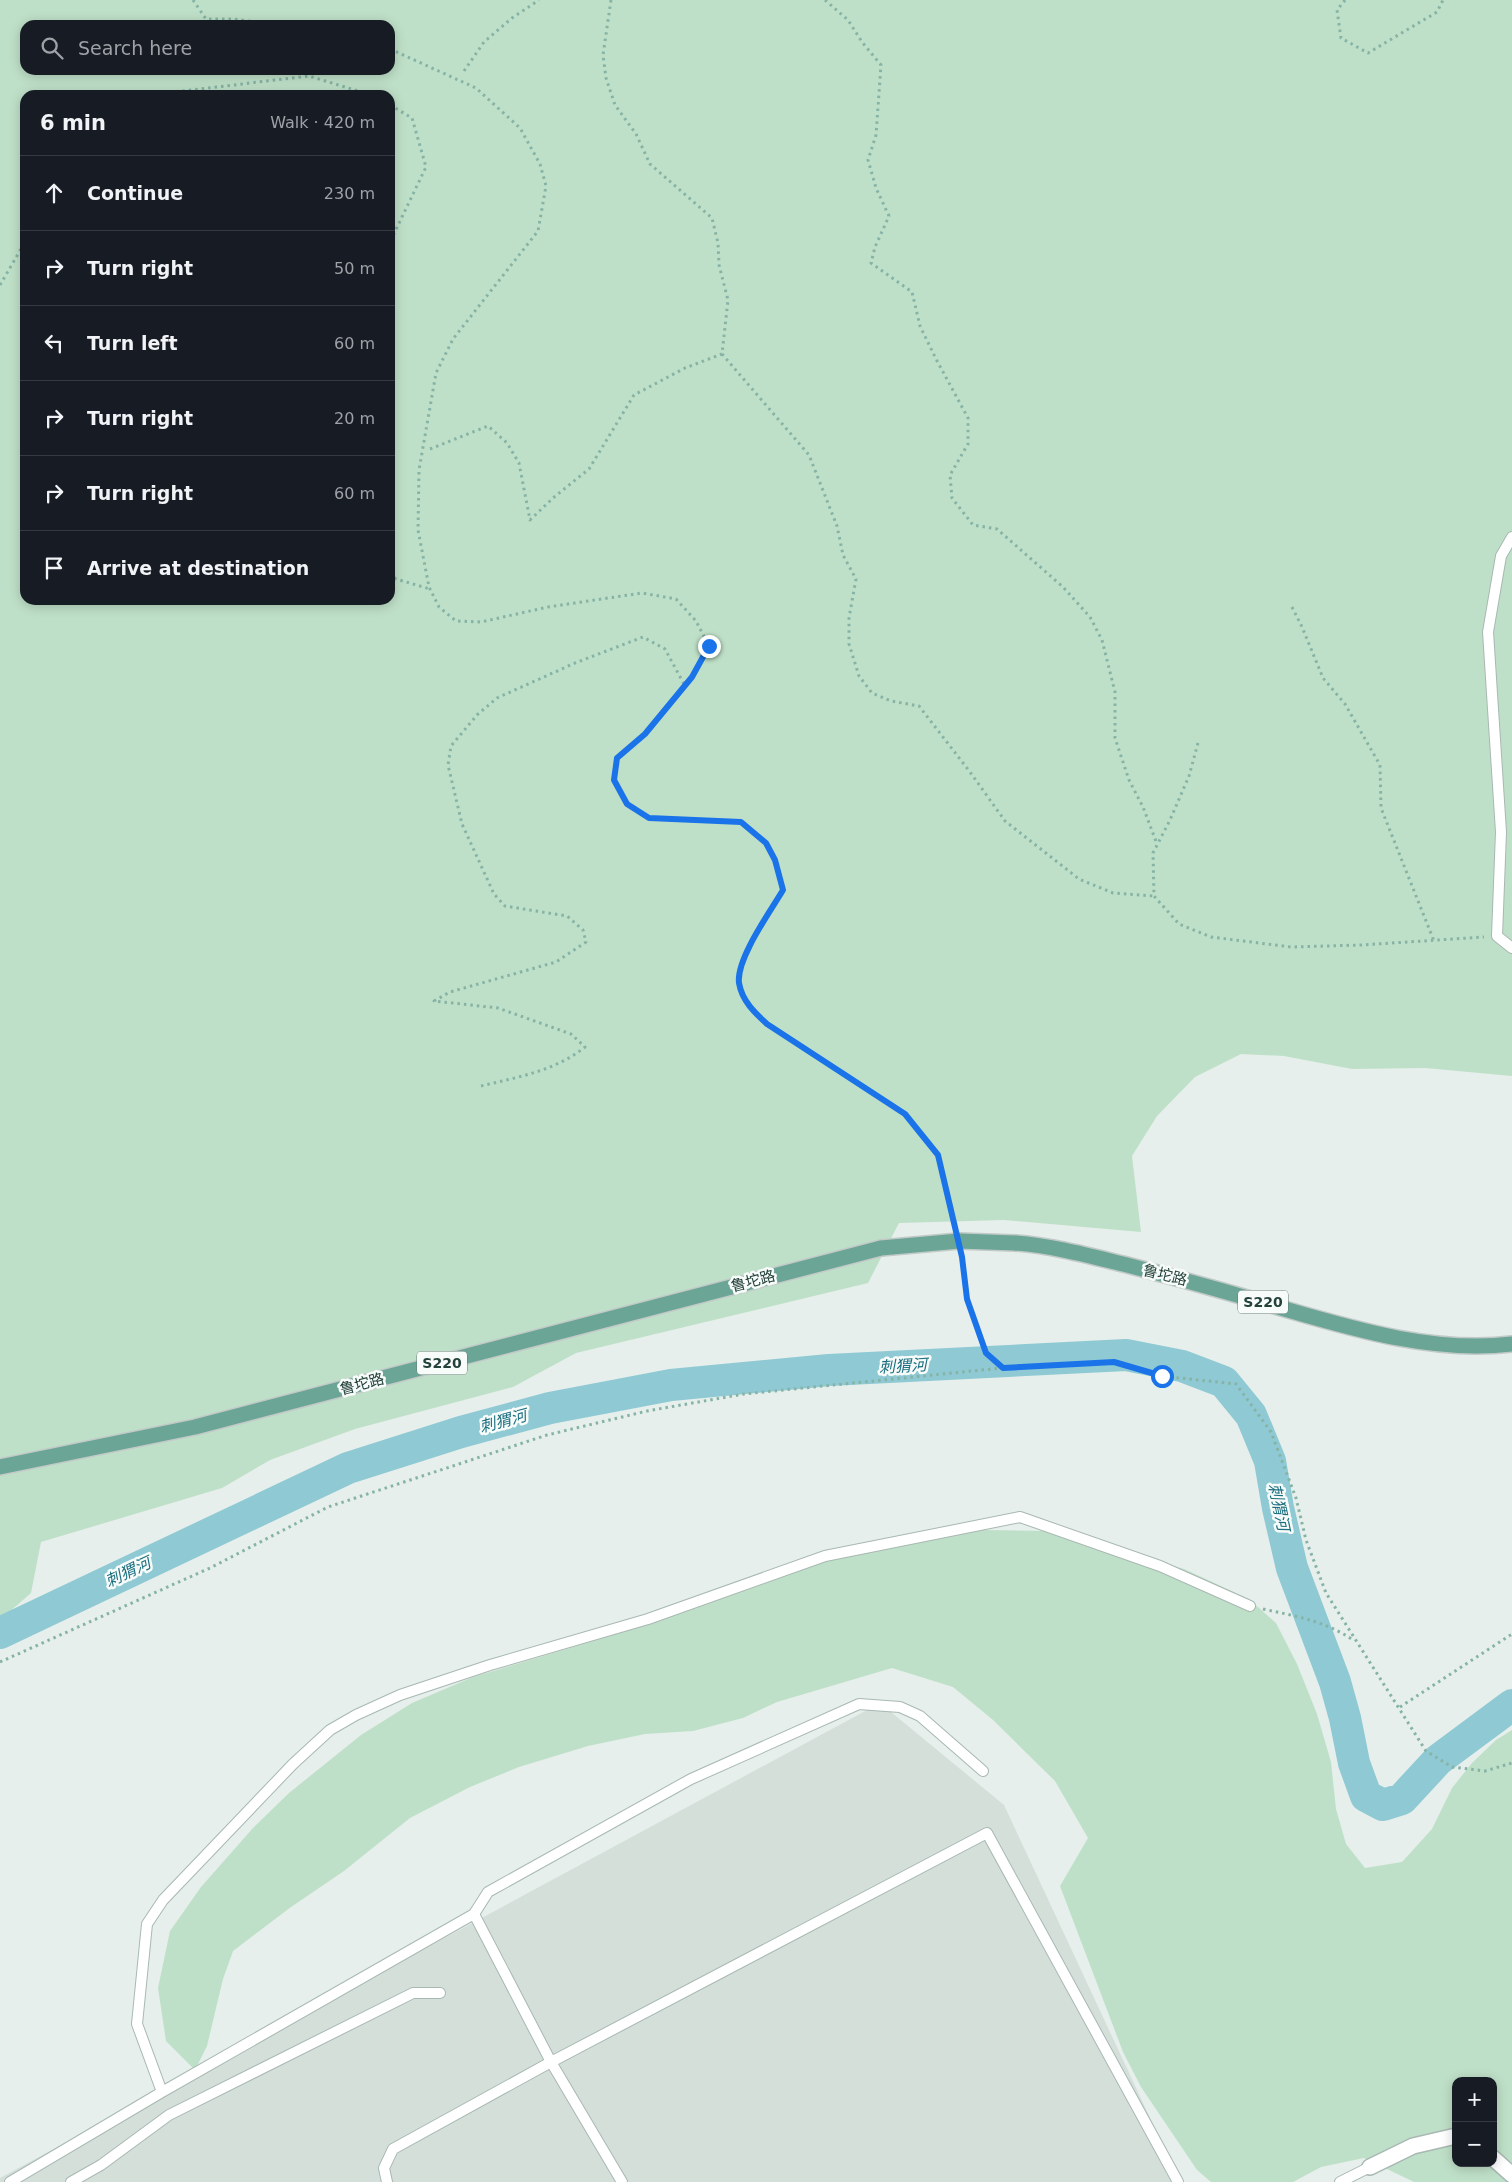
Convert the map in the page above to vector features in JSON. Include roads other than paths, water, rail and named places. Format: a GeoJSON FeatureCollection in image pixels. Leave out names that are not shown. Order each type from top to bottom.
{"type":"FeatureCollection","features":[{"type":"Feature","properties":{"kind":"main road","name":"鲁坨路"},"geometry":{"type":"LineString","coordinates":[[0,1467],[196,1427],[880,1248],[959,1241],[1016,1243],[1076,1252],[1196,1282],[1355,1330],[1443,1344],[1469,1346],[1512,1344]]}},
{"type":"Feature","properties":{"kind":"street"},"geometry":{"type":"LineString","coordinates":[[1370,2167],[1413,2146],[1452,2137]]}},
{"type":"Feature","properties":{"kind":"street"},"geometry":{"type":"LineString","coordinates":[[1497,2162],[1512,2175]]}},
{"type":"Feature","properties":{"kind":"lane"},"geometry":{"type":"LineString","coordinates":[[1512,537],[1501,556],[1488,632],[1501,832],[1497,936],[1512,948]]}},
{"type":"Feature","properties":{"kind":"lane"},"geometry":{"type":"LineString","coordinates":[[162,2092],[137,2024],[148,1924],[163,1900],[293,1764],[315,1744],[339,1725],[400,1695],[490,1665],[648,1619],[825,1556],[1020,1517],[1160,1566],[1250,1606]]}},
{"type":"Feature","properties":{"kind":"lane"},"geometry":{"type":"LineString","coordinates":[[10,2182],[162,2092],[474,1914],[488,1892],[691,1779],[859,1704],[900,1707],[920,1716],[983,1771]]}},
{"type":"Feature","properties":{"kind":"lane"},"geometry":{"type":"LineString","coordinates":[[387,2182],[384,2168],[393,2149],[551,2062],[987,1833],[1178,2182]]}},
{"type":"Feature","properties":{"kind":"lane"},"geometry":{"type":"LineString","coordinates":[[474,1914],[551,2062],[622,2182]]}},
{"type":"Feature","properties":{"kind":"lane"},"geometry":{"type":"LineString","coordinates":[[71,2182],[100,2165],[169,2115],[404,1997],[413,1993],[440,1993]]}},
{"type":"Feature","properties":{"kind":"lane"},"geometry":{"type":"LineString","coordinates":[[1340,2182],[1370,2167]]}},
{"type":"Feature","properties":{"kind":"waterway","name":"刺猬河"},"geometry":{"type":"LineString","coordinates":[[0,1633],[348,1468],[461,1432],[550,1408],[671,1385],[829,1370],[1126,1355],[1182,1366],[1224,1382],[1251,1415],[1270,1461],[1278,1508],[1292,1568],[1335,1682],[1345,1718],[1354,1763],[1366,1796],[1383,1805],[1402,1799],[1438,1760],[1512,1705]]}}]}
